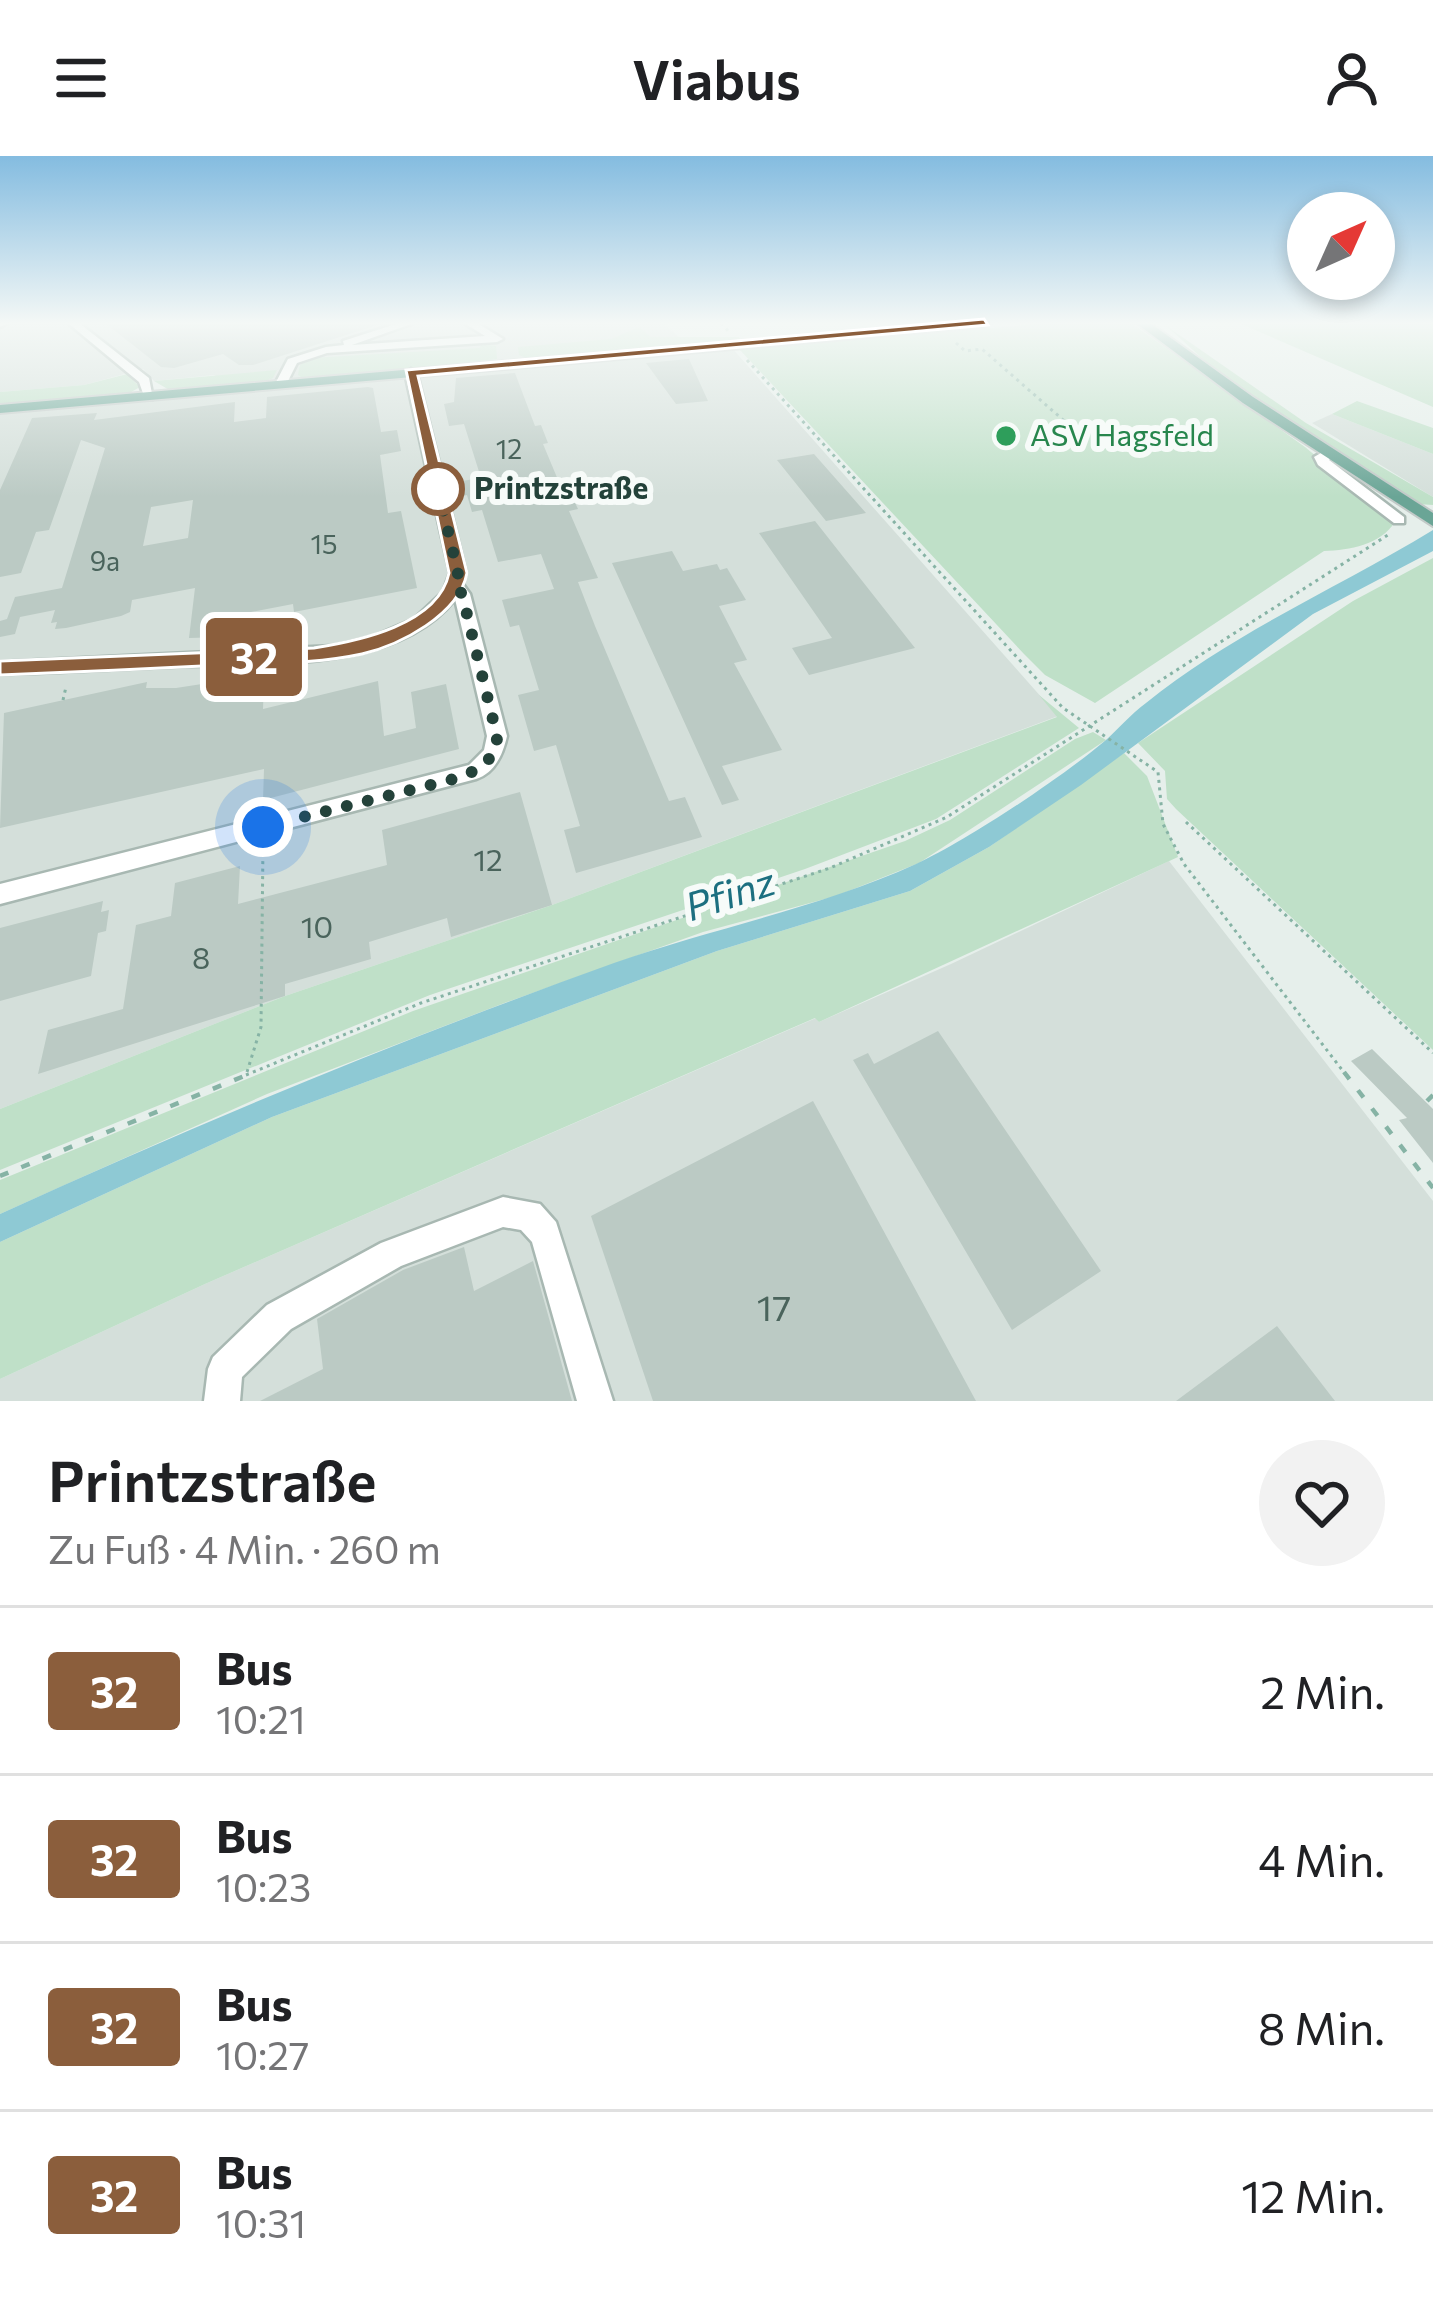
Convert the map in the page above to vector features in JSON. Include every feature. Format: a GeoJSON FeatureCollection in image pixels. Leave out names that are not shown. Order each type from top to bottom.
{"type":"FeatureCollection","features":[{"type":"Feature","properties":{"kind":"main road"},"geometry":{"type":"LineString","coordinates":[[0,409],[315,381]]}},
{"type":"Feature","properties":{"kind":"main road"},"geometry":{"type":"LineString","coordinates":[[1225,381],[1431,519]]}},
{"type":"Feature","properties":{"kind":"street"},"geometry":{"type":"LineString","coordinates":[[145,381],[149,396]]}},
{"type":"Feature","properties":{"kind":"street"},"geometry":{"type":"LineString","coordinates":[[0,668],[314,655],[362,647],[417,623],[455,585],[458,573],[413,381]]}},
{"type":"Feature","properties":{"kind":"street"},"geometry":{"type":"LineString","coordinates":[[1328,453],[1321,457],[1323,462],[1400,520]]}},
{"type":"Feature","properties":{"kind":"street"},"geometry":{"type":"LineString","coordinates":[[0,894],[458,778],[487,762],[497,736],[462,594],[455,585]]}},
{"type":"Feature","properties":{"kind":"street"},"geometry":{"type":"LineString","coordinates":[[222,1401],[225,1369],[279,1317],[392,1254],[503,1212],[529,1215],[545,1233],[595,1401]]}},
{"type":"Feature","properties":{"kind":"path"},"geometry":{"type":"LineString","coordinates":[[766,381],[1063,707],[1157,772],[1163,824],[1184,864],[1433,1188]]}},
{"type":"Feature","properties":{"kind":"path"},"geometry":{"type":"LineString","coordinates":[[1019,381],[1085,439]]}},
{"type":"Feature","properties":{"kind":"path"},"geometry":{"type":"LineString","coordinates":[[0,1176],[526,965],[830,868],[947,817],[1383,539],[1397,529],[1400,520]]}},
{"type":"Feature","properties":{"kind":"path"},"geometry":{"type":"LineString","coordinates":[[63,700],[66,687]]}},
{"type":"Feature","properties":{"kind":"path"},"geometry":{"type":"LineString","coordinates":[[1186,822],[1433,1053]]}},
{"type":"Feature","properties":{"kind":"path"},"geometry":{"type":"LineString","coordinates":[[247,1074],[261,1027],[263,827]]}},
{"type":"Feature","properties":{"kind":"path"},"geometry":{"type":"LineString","coordinates":[[1427,1101],[1433,1095]]}},
{"type":"Feature","properties":{"kind":"shaded area"},"geometry":{"type":"Polygon","coordinates":[[[0,381],[98,381],[84,385],[0,392],[0,381]]]}},
{"type":"Feature","properties":{"kind":"shaded area"},"geometry":{"type":"Polygon","coordinates":[[[212,381],[761,381],[1058,716],[552,905],[285,996],[0,1109],[0,412],[207,394],[212,381]]]}},
{"type":"Feature","properties":{"kind":"shaded area"},"geometry":{"type":"Polygon","coordinates":[[[1332,414],[1433,454],[1433,497],[1312,423],[1332,414]]]}},
{"type":"Feature","properties":{"kind":"shaded area"},"geometry":{"type":"Polygon","coordinates":[[[1169,861],[1433,1201],[1433,1401],[0,1401],[0,1379],[205,1284],[816,1018],[819,1022],[1169,861]]]}},
{"type":"Feature","properties":{"kind":"green space"},"geometry":{"type":"Polygon","coordinates":[[[134,381],[140,387],[124,396],[0,406],[0,392],[134,381]]]}},
{"type":"Feature","properties":{"kind":"green space"},"geometry":{"type":"Polygon","coordinates":[[[154,381],[265,381],[260,383],[171,391],[154,381]]]}},
{"type":"Feature","properties":{"kind":"green space"},"geometry":{"type":"Polygon","coordinates":[[[769,381],[1213,381],[1305,447],[1395,522],[1373,541],[1324,551],[1095,703],[1045,675],[769,381]]]}},
{"type":"Feature","properties":{"kind":"green space"},"geometry":{"type":"Polygon","coordinates":[[[1229,381],[1246,381],[1306,423],[1433,497],[1433,505],[1417,504],[1229,381]]]}},
{"type":"Feature","properties":{"kind":"green space"},"geometry":{"type":"Polygon","coordinates":[[[1373,381],[1433,381],[1433,407],[1373,381]]]}},
{"type":"Feature","properties":{"kind":"green space"},"geometry":{"type":"Polygon","coordinates":[[[1357,401],[1433,428],[1433,454],[1332,414],[1357,401]]]}},
{"type":"Feature","properties":{"kind":"green space"},"geometry":{"type":"Polygon","coordinates":[[[1433,558],[1433,1050],[1176,809],[1167,799],[1165,771],[1138,743],[1353,601],[1433,558]]]}},
{"type":"Feature","properties":{"kind":"green space"},"geometry":{"type":"Polygon","coordinates":[[[1039,695],[1079,728],[936,819],[805,869],[430,995],[0,1170],[0,1109],[285,996],[552,905],[1057,717],[1039,695]]]}},
{"type":"Feature","properties":{"kind":"green space"},"geometry":{"type":"Polygon","coordinates":[[[1093,732],[1106,740],[919,863],[836,896],[703,932],[507,1002],[267,1094],[0,1214],[0,1180],[413,1011],[905,841],[950,820],[1093,732]]]}},
{"type":"Feature","properties":{"kind":"green space"},"geometry":{"type":"Polygon","coordinates":[[[1124,753],[1147,776],[1178,857],[819,1022],[815,1018],[205,1284],[0,1379],[0,1242],[272,1117],[717,951],[910,891],[989,847],[1124,753]]]}},
{"type":"Feature","properties":{"kind":"water"},"geometry":{"type":"Polygon","coordinates":[[[1433,530],[1433,551],[1313,614],[1081,785],[989,847],[910,891],[717,951],[272,1117],[0,1242],[0,1214],[304,1082],[614,963],[842,893],[916,864],[1040,790],[1146,703],[1215,654],[1433,530]]]}},
{"type":"Feature","properties":{"kind":"building"},"geometry":{"type":"Polygon","coordinates":[[[456,381],[518,381],[535,426],[541,425],[548,443],[543,444],[561,487],[567,486],[578,509],[569,511],[598,578],[578,582],[595,626],[669,801],[685,797],[702,837],[576,873],[564,830],[580,826],[556,745],[534,751],[518,695],[539,690],[519,625],[510,627],[502,600],[554,589],[541,554],[498,562],[482,510],[472,512],[467,495],[459,497],[455,482],[481,478],[464,424],[449,426],[444,404],[454,402],[456,381]]]}},
{"type":"Feature","properties":{"kind":"building"},"geometry":{"type":"Polygon","coordinates":[[[659,381],[699,381],[708,401],[676,404],[659,381]]]}},
{"type":"Feature","properties":{"kind":"building"},"geometry":{"type":"Polygon","coordinates":[[[373,388],[381,432],[397,430],[401,451],[380,455],[388,513],[401,511],[417,588],[294,612],[293,604],[225,617],[223,637],[189,638],[195,588],[132,600],[130,612],[121,616],[66,628],[55,629],[57,622],[51,623],[55,610],[20,617],[15,634],[0,637],[0,621],[7,619],[15,597],[62,588],[105,448],[81,440],[49,530],[36,532],[21,573],[0,577],[0,490],[32,418],[97,413],[94,420],[235,402],[234,422],[266,418],[267,397],[373,388]],[[193,500],[151,507],[143,546],[188,538],[193,500]]]}},
{"type":"Feature","properties":{"kind":"building"},"geometry":{"type":"Polygon","coordinates":[[[814,454],[866,513],[826,521],[777,460],[814,454]]]}},
{"type":"Feature","properties":{"kind":"building"},"geometry":{"type":"Polygon","coordinates":[[[815,521],[915,648],[809,675],[792,648],[832,638],[759,533],[815,521]]]}},
{"type":"Feature","properties":{"kind":"building"},"geometry":{"type":"Polygon","coordinates":[[[672,551],[683,571],[717,564],[720,570],[727,568],[746,600],[719,606],[747,660],[734,663],[782,750],[722,766],[739,800],[722,805],[612,563],[672,551]]]}},
{"type":"Feature","properties":{"kind":"building"},"geometry":{"type":"Polygon","coordinates":[[[264,680],[263,709],[378,681],[384,736],[416,728],[411,692],[446,684],[459,749],[263,800],[264,769],[0,828],[4,713],[147,682],[146,688],[202,684],[201,693],[264,680]]]}},
{"type":"Feature","properties":{"kind":"building"},"geometry":{"type":"Polygon","coordinates":[[[520,792],[552,905],[451,937],[447,918],[369,942],[371,959],[285,984],[285,996],[38,1074],[48,1030],[123,1009],[136,925],[171,916],[175,883],[240,866],[238,904],[387,865],[382,830],[520,792]]]}},
{"type":"Feature","properties":{"kind":"building"},"geometry":{"type":"Polygon","coordinates":[[[103,901],[101,912],[109,910],[106,931],[98,933],[91,976],[0,1001],[0,928],[103,901]]]}},
{"type":"Feature","properties":{"kind":"building"},"geometry":{"type":"Polygon","coordinates":[[[938,1031],[1101,1271],[1012,1330],[853,1060],[868,1053],[874,1064],[938,1031]]]}},
{"type":"Feature","properties":{"kind":"building"},"geometry":{"type":"Polygon","coordinates":[[[1372,1049],[1433,1109],[1433,1163],[1399,1120],[1407,1118],[1351,1061],[1372,1049]]]}},
{"type":"Feature","properties":{"kind":"building"},"geometry":{"type":"Polygon","coordinates":[[[813,1101],[976,1401],[653,1401],[591,1216],[813,1101]]]}},
{"type":"Feature","properties":{"kind":"building"},"geometry":{"type":"Polygon","coordinates":[[[464,1247],[474,1291],[533,1261],[572,1401],[260,1401],[323,1369],[317,1319],[403,1270],[464,1247]]]}},
{"type":"Feature","properties":{"kind":"building"},"geometry":{"type":"Polygon","coordinates":[[[1277,1326],[1335,1401],[1176,1401],[1277,1326]]]}},
{"type":"Feature","properties":{"kind":"bus line","name":"32"},"geometry":{"type":"LineString","coordinates":[[0,668],[314,655],[362,647],[417,623],[440,605],[458,573],[413,381]]}},
{"type":"Feature","properties":{"kind":"place","name":"ASV Hagsfeld"},"geometry":{"type":"Point","coordinates":[1006,436]}},
{"type":"Feature","properties":{"kind":"place","name":"Printzstraße"},"geometry":{"type":"Point","coordinates":[438,489]}},
{"type":"Feature","properties":{"kind":"route"},"geometry":{"type":"LineString","coordinates":[[263,827],[458,778],[476,771],[493,753],[497,736],[462,594],[455,585],[458,573],[438,489]]}},
{"type":"Feature","properties":{"kind":"water label","name":"Pfinz"},"geometry":{"type":"Point","coordinates":[730,894]}}]}
